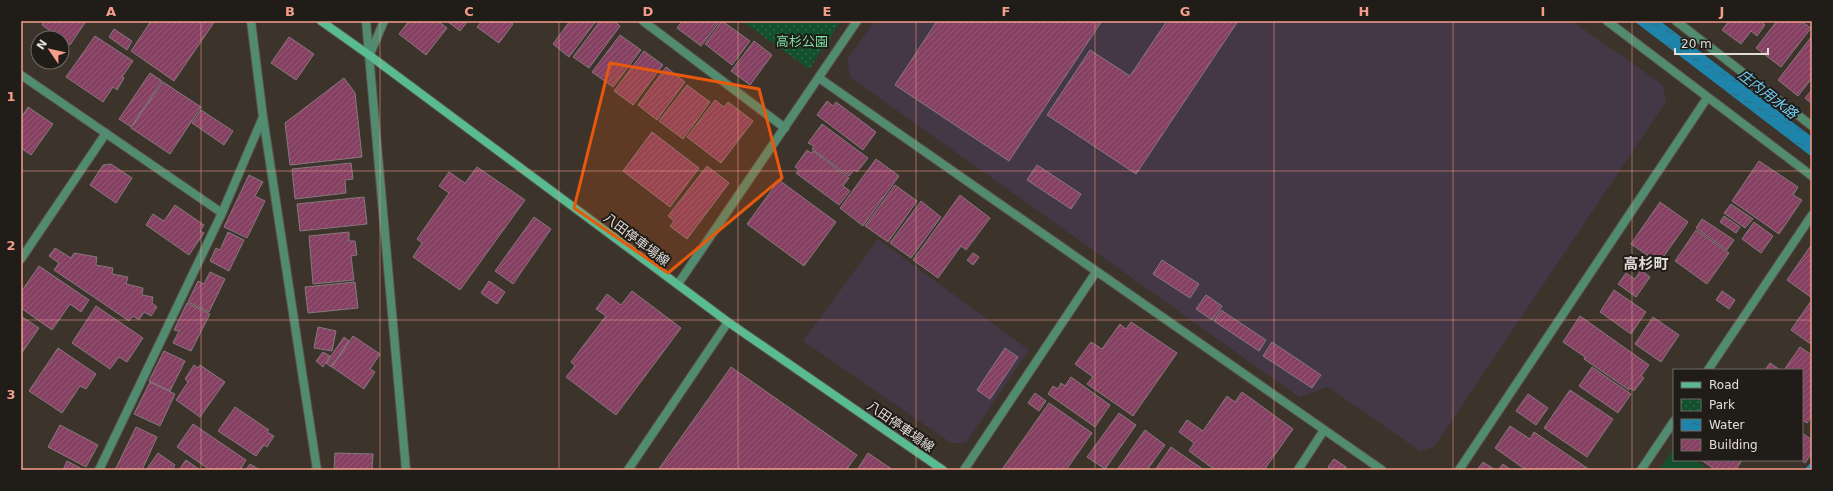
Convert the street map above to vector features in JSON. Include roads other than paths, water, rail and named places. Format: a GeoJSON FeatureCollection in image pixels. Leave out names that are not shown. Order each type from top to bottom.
{"type":"FeatureCollection","features":[{"type":"Feature","properties":{"kind":"main road","name":"八田停車場線"},"geometry":{"type":"LineString","coordinates":[[321,21],[369,55],[728,322],[943,470]]}},
{"type":"Feature","properties":{"kind":"street"},"geometry":{"type":"LineString","coordinates":[[251,21],[263,118],[317,470]]}},
{"type":"Feature","properties":{"kind":"street"},"geometry":{"type":"LineString","coordinates":[[366,21],[406,470]]}},
{"type":"Feature","properties":{"kind":"street"},"geometry":{"type":"LineString","coordinates":[[369,55],[384,21]]}},
{"type":"Feature","properties":{"kind":"street"},"geometry":{"type":"LineString","coordinates":[[643,21],[785,128]]}},
{"type":"Feature","properties":{"kind":"street"},"geometry":{"type":"LineString","coordinates":[[678,284],[857,21]]}},
{"type":"Feature","properties":{"kind":"street"},"geometry":{"type":"LineString","coordinates":[[1607,21],[1812,176]]}},
{"type":"Feature","properties":{"kind":"street"},"geometry":{"type":"LineString","coordinates":[[1676,21],[1812,126]]}},
{"type":"Feature","properties":{"kind":"street"},"geometry":{"type":"LineString","coordinates":[[21,75],[222,213]]}},
{"type":"Feature","properties":{"kind":"street"},"geometry":{"type":"LineString","coordinates":[[819,78],[1382,470]]}},
{"type":"Feature","properties":{"kind":"street"},"geometry":{"type":"LineString","coordinates":[[1459,470],[1708,98]]}},
{"type":"Feature","properties":{"kind":"street"},"geometry":{"type":"LineString","coordinates":[[99,470],[222,213],[263,118]]}},
{"type":"Feature","properties":{"kind":"street"},"geometry":{"type":"LineString","coordinates":[[21,259],[106,133]]}},
{"type":"Feature","properties":{"kind":"street"},"geometry":{"type":"LineString","coordinates":[[1709,369],[1812,215]]}},
{"type":"Feature","properties":{"kind":"street"},"geometry":{"type":"LineString","coordinates":[[964,470],[1096,272]]}},
{"type":"Feature","properties":{"kind":"street"},"geometry":{"type":"LineString","coordinates":[[628,470],[728,322]]}},
{"type":"Feature","properties":{"kind":"street"},"geometry":{"type":"LineString","coordinates":[[1641,470],[1673,422]]}},
{"type":"Feature","properties":{"kind":"street"},"geometry":{"type":"LineString","coordinates":[[1298,470],[1324,430]]}},
{"type":"Feature","properties":{"kind":"water"},"geometry":{"type":"Polygon","coordinates":[[[1634,21],[1660,21],[1812,137],[1812,157],[1634,21]]]}},
{"type":"Feature","properties":{"kind":"district","name":"高杉町"},"geometry":{"type":"Point","coordinates":[1646,264]}},
{"type":"Feature","properties":{"kind":"park label","name":"高杉公園"},"geometry":{"type":"Point","coordinates":[802,41]}},
{"type":"Feature","properties":{"kind":"water label","name":"庄内用水路"},"geometry":{"type":"Point","coordinates":[1768,94]}}]}
